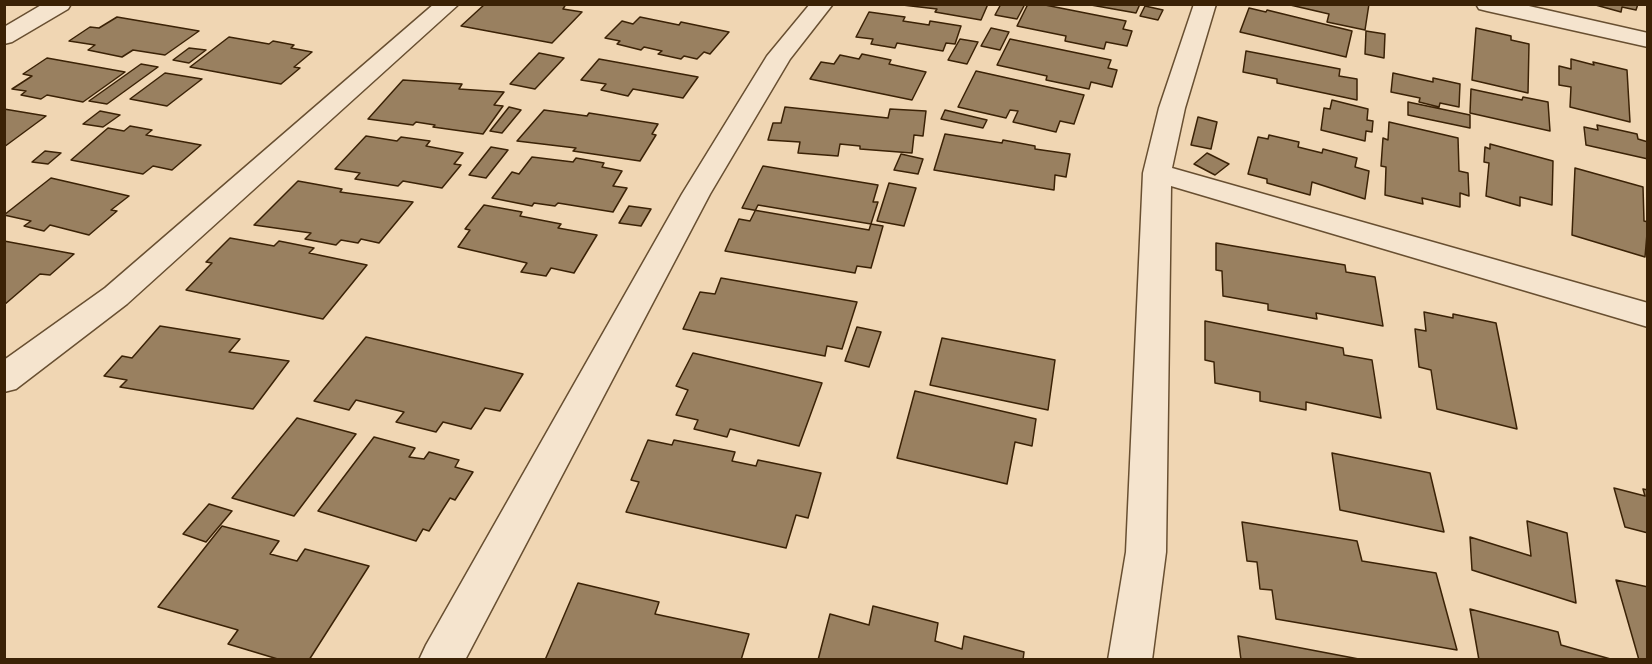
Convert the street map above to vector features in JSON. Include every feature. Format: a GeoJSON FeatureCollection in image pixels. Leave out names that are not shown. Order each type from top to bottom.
{"type":"FeatureCollection","features":[{"type":"Feature","properties":{"kind":"street"},"geometry":{"type":"LineString","coordinates":[[4,37],[60,4]]}},
{"type":"Feature","properties":{"kind":"street"},"geometry":{"type":"LineString","coordinates":[[4,379],[116,296],[448,4]]}},
{"type":"Feature","properties":{"kind":"street"},"geometry":{"type":"LineString","coordinates":[[441,660],[696,194],[779,56],[822,4]]}},
{"type":"Feature","properties":{"kind":"street"},"geometry":{"type":"LineString","coordinates":[[1130,660],[1146,552],[1157,173],[1172,108],[1205,4]]}},
{"type":"Feature","properties":{"kind":"street"},"geometry":{"type":"LineString","coordinates":[[1486,4],[1647,40]]}},
{"type":"Feature","properties":{"kind":"street"},"geometry":{"type":"LineString","coordinates":[[1157,173],[1647,315]]}},
{"type":"Feature","properties":{"kind":"building"},"geometry":{"type":"Polygon","coordinates":[[[485,4],[566,4],[563,9],[582,12],[552,43],[461,26],[485,4]]]}},
{"type":"Feature","properties":{"kind":"building"},"geometry":{"type":"Polygon","coordinates":[[[894,4],[988,4],[981,20],[935,12],[937,9],[894,4]]]}},
{"type":"Feature","properties":{"kind":"building"},"geometry":{"type":"Polygon","coordinates":[[[1001,4],[1025,4],[1017,19],[995,15],[1001,4]]]}},
{"type":"Feature","properties":{"kind":"building"},"geometry":{"type":"Polygon","coordinates":[[[1028,4],[1040,4],[1126,21],[1123,29],[1132,31],[1127,46],[1106,42],[1104,49],[1065,41],[1066,36],[1017,26],[1028,4]]]}},
{"type":"Feature","properties":{"kind":"building"},"geometry":{"type":"Polygon","coordinates":[[[1091,4],[1140,4],[1136,13],[1091,5],[1091,4]]]}},
{"type":"Feature","properties":{"kind":"building"},"geometry":{"type":"Polygon","coordinates":[[[1286,4],[1369,4],[1365,30],[1327,22],[1329,14],[1286,4]]]}},
{"type":"Feature","properties":{"kind":"building"},"geometry":{"type":"Polygon","coordinates":[[[1592,4],[1638,4],[1636,10],[1622,7],[1621,12],[1592,4]]]}},
{"type":"Feature","properties":{"kind":"building"},"geometry":{"type":"Polygon","coordinates":[[[1145,6],[1163,10],[1158,20],[1140,16],[1145,6]]]}},
{"type":"Feature","properties":{"kind":"building"},"geometry":{"type":"Polygon","coordinates":[[[1249,8],[1266,12],[1267,10],[1352,31],[1346,57],[1240,32],[1249,8]]]}},
{"type":"Feature","properties":{"kind":"building"},"geometry":{"type":"Polygon","coordinates":[[[869,12],[905,17],[903,21],[929,25],[930,21],[961,26],[955,44],[946,43],[943,51],[897,43],[895,48],[871,44],[873,39],[856,37],[869,12]]]}},
{"type":"Feature","properties":{"kind":"building"},"geometry":{"type":"Polygon","coordinates":[[[117,17],[199,31],[165,55],[133,50],[122,57],[88,50],[95,45],[69,41],[90,27],[99,28],[117,17]]]}},
{"type":"Feature","properties":{"kind":"building"},"geometry":{"type":"Polygon","coordinates":[[[640,17],[679,25],[681,22],[729,32],[710,54],[704,52],[697,59],[684,56],[681,59],[658,54],[662,51],[644,47],[641,50],[617,44],[620,41],[605,38],[622,21],[633,24],[640,17]]]}},
{"type":"Feature","properties":{"kind":"building"},"geometry":{"type":"Polygon","coordinates":[[[991,28],[1009,32],[1000,50],[981,46],[991,28]]]}},
{"type":"Feature","properties":{"kind":"building"},"geometry":{"type":"Polygon","coordinates":[[[1476,28],[1511,36],[1511,40],[1529,44],[1528,93],[1472,80],[1476,28]]]}},
{"type":"Feature","properties":{"kind":"building"},"geometry":{"type":"Polygon","coordinates":[[[1366,31],[1385,34],[1384,58],[1365,54],[1366,31]]]}},
{"type":"Feature","properties":{"kind":"building"},"geometry":{"type":"Polygon","coordinates":[[[229,37],[269,44],[273,41],[294,45],[291,48],[312,52],[294,67],[300,68],[281,84],[190,67],[229,37]]]}},
{"type":"Feature","properties":{"kind":"building"},"geometry":{"type":"Polygon","coordinates":[[[960,39],[978,42],[967,64],[948,60],[960,39]]]}},
{"type":"Feature","properties":{"kind":"building"},"geometry":{"type":"Polygon","coordinates":[[[1010,39],[1111,60],[1108,68],[1117,70],[1112,87],[1091,82],[1089,89],[1046,80],[1047,76],[997,65],[1010,39]]]}},
{"type":"Feature","properties":{"kind":"building"},"geometry":{"type":"Polygon","coordinates":[[[189,48],[206,50],[189,63],[173,60],[189,48]]]}},
{"type":"Feature","properties":{"kind":"building"},"geometry":{"type":"Polygon","coordinates":[[[1246,51],[1340,69],[1339,76],[1357,79],[1357,100],[1277,83],[1277,79],[1243,72],[1246,51]]]}},
{"type":"Feature","properties":{"kind":"building"},"geometry":{"type":"Polygon","coordinates":[[[539,53],[564,58],[535,89],[510,84],[539,53]]]}},
{"type":"Feature","properties":{"kind":"building"},"geometry":{"type":"Polygon","coordinates":[[[862,54],[891,60],[889,64],[926,72],[912,100],[810,79],[821,62],[834,64],[840,55],[859,59],[862,54]]]}},
{"type":"Feature","properties":{"kind":"building"},"geometry":{"type":"Polygon","coordinates":[[[47,58],[125,72],[83,102],[47,95],[41,99],[21,95],[26,91],[12,89],[32,76],[23,74],[47,58]]]}},
{"type":"Feature","properties":{"kind":"building"},"geometry":{"type":"Polygon","coordinates":[[[599,59],[698,77],[683,98],[633,89],[628,96],[601,90],[606,84],[581,80],[599,59]]]}},
{"type":"Feature","properties":{"kind":"building"},"geometry":{"type":"Polygon","coordinates":[[[1571,59],[1627,70],[1630,122],[1570,107],[1571,87],[1559,85],[1559,66],[1571,69],[1571,59]]]}},
{"type":"Feature","properties":{"kind":"building"},"geometry":{"type":"Polygon","coordinates":[[[141,64],[158,67],[107,104],[89,101],[141,64]]]}},
{"type":"Feature","properties":{"kind":"building"},"geometry":{"type":"Polygon","coordinates":[[[976,71],[1084,95],[1074,124],[1060,121],[1056,132],[1013,122],[1018,111],[1010,110],[1006,118],[958,107],[976,71]]]}},
{"type":"Feature","properties":{"kind":"building"},"geometry":{"type":"Polygon","coordinates":[[[165,73],[202,79],[167,106],[130,99],[165,73]]]}},
{"type":"Feature","properties":{"kind":"building"},"geometry":{"type":"Polygon","coordinates":[[[1393,73],[1433,82],[1433,78],[1460,84],[1459,107],[1440,103],[1439,107],[1419,102],[1420,98],[1391,92],[1393,73]]]}},
{"type":"Feature","properties":{"kind":"building"},"geometry":{"type":"Polygon","coordinates":[[[403,80],[462,84],[459,89],[504,92],[494,105],[503,106],[483,134],[433,127],[435,125],[416,122],[413,125],[368,119],[403,80]]]}},
{"type":"Feature","properties":{"kind":"building"},"geometry":{"type":"Polygon","coordinates":[[[1471,89],[1522,100],[1523,97],[1548,102],[1550,131],[1470,113],[1471,89]]]}},
{"type":"Feature","properties":{"kind":"building"},"geometry":{"type":"Polygon","coordinates":[[[1332,100],[1368,109],[1367,120],[1373,121],[1372,132],[1366,131],[1365,141],[1321,130],[1324,108],[1330,109],[1332,100]]]}},
{"type":"Feature","properties":{"kind":"building"},"geometry":{"type":"Polygon","coordinates":[[[1408,102],[1470,115],[1470,128],[1408,115],[1408,102]]]}},
{"type":"Feature","properties":{"kind":"building"},"geometry":{"type":"Polygon","coordinates":[[[509,107],[521,110],[502,133],[490,131],[509,107]]]}},
{"type":"Feature","properties":{"kind":"building"},"geometry":{"type":"Polygon","coordinates":[[[785,107],[888,118],[890,109],[926,111],[923,136],[914,135],[912,153],[860,149],[860,146],[840,144],[838,156],[798,153],[800,142],[768,140],[773,123],[781,123],[785,107]]]}},
{"type":"Feature","properties":{"kind":"building"},"geometry":{"type":"Polygon","coordinates":[[[4,109],[46,116],[4,147],[4,109]]]}},
{"type":"Feature","properties":{"kind":"building"},"geometry":{"type":"Polygon","coordinates":[[[544,110],[587,116],[589,113],[658,124],[652,134],[656,135],[640,161],[573,151],[576,148],[517,141],[544,110]]]}},
{"type":"Feature","properties":{"kind":"building"},"geometry":{"type":"Polygon","coordinates":[[[945,110],[987,120],[983,128],[941,119],[945,110]]]}},
{"type":"Feature","properties":{"kind":"building"},"geometry":{"type":"Polygon","coordinates":[[[100,111],[120,115],[103,127],[83,124],[100,111]]]}},
{"type":"Feature","properties":{"kind":"building"},"geometry":{"type":"Polygon","coordinates":[[[1198,117],[1217,122],[1211,149],[1191,145],[1198,117]]]}},
{"type":"Feature","properties":{"kind":"building"},"geometry":{"type":"Polygon","coordinates":[[[1389,122],[1458,138],[1459,171],[1468,173],[1469,196],[1460,193],[1460,207],[1422,198],[1423,204],[1385,195],[1386,167],[1381,166],[1383,138],[1388,140],[1389,122]]]}},
{"type":"Feature","properties":{"kind":"building"},"geometry":{"type":"Polygon","coordinates":[[[1597,125],[1637,134],[1638,139],[1648,142],[1648,159],[1586,145],[1584,127],[1598,130],[1597,125]]]}},
{"type":"Feature","properties":{"kind":"building"},"geometry":{"type":"Polygon","coordinates":[[[130,126],[152,130],[146,135],[201,145],[172,170],[153,166],[143,174],[71,160],[108,128],[124,131],[130,126]]]}},
{"type":"Feature","properties":{"kind":"building"},"geometry":{"type":"Polygon","coordinates":[[[945,134],[1002,143],[1003,140],[1035,146],[1035,149],[1070,154],[1066,177],[1055,175],[1054,190],[934,170],[945,134]]]}},
{"type":"Feature","properties":{"kind":"building"},"geometry":{"type":"Polygon","coordinates":[[[1269,135],[1299,142],[1298,147],[1322,153],[1323,149],[1357,158],[1355,167],[1369,171],[1365,199],[1312,182],[1310,195],[1267,183],[1267,179],[1248,174],[1258,137],[1268,139],[1269,135]]]}},
{"type":"Feature","properties":{"kind":"building"},"geometry":{"type":"Polygon","coordinates":[[[366,136],[397,141],[401,137],[430,141],[426,146],[463,153],[454,164],[461,165],[442,188],[403,181],[398,186],[355,179],[360,173],[335,169],[366,136]]]}},
{"type":"Feature","properties":{"kind":"building"},"geometry":{"type":"Polygon","coordinates":[[[1490,144],[1553,161],[1552,205],[1520,197],[1520,206],[1486,196],[1489,163],[1484,162],[1485,147],[1490,149],[1490,144]]]}},
{"type":"Feature","properties":{"kind":"building"},"geometry":{"type":"Polygon","coordinates":[[[491,147],[508,150],[486,178],[469,175],[491,147]]]}},
{"type":"Feature","properties":{"kind":"building"},"geometry":{"type":"Polygon","coordinates":[[[45,151],[61,153],[48,164],[32,162],[45,151]]]}},
{"type":"Feature","properties":{"kind":"building"},"geometry":{"type":"Polygon","coordinates":[[[1207,153],[1229,164],[1215,175],[1194,164],[1207,153]]]}},
{"type":"Feature","properties":{"kind":"building"},"geometry":{"type":"Polygon","coordinates":[[[901,154],[923,159],[918,174],[894,170],[901,154]]]}},
{"type":"Feature","properties":{"kind":"building"},"geometry":{"type":"Polygon","coordinates":[[[532,157],[573,162],[576,158],[604,163],[602,167],[622,171],[613,186],[627,188],[613,212],[558,203],[555,206],[534,203],[532,206],[492,198],[512,172],[519,174],[532,157]]]}},
{"type":"Feature","properties":{"kind":"building"},"geometry":{"type":"Polygon","coordinates":[[[763,166],[878,185],[873,202],[878,202],[869,230],[742,208],[763,166]]]}},
{"type":"Feature","properties":{"kind":"building"},"geometry":{"type":"Polygon","coordinates":[[[1575,168],[1643,187],[1644,221],[1648,222],[1645,257],[1572,235],[1575,168]]]}},
{"type":"Feature","properties":{"kind":"building"},"geometry":{"type":"Polygon","coordinates":[[[51,178],[129,196],[111,210],[117,211],[89,235],[50,225],[44,231],[24,226],[31,221],[4,215],[51,178]]]}},
{"type":"Feature","properties":{"kind":"building"},"geometry":{"type":"Polygon","coordinates":[[[298,181],[342,189],[340,192],[413,202],[379,243],[361,239],[358,243],[341,240],[336,245],[305,239],[311,233],[254,225],[298,181]]]}},
{"type":"Feature","properties":{"kind":"building"},"geometry":{"type":"Polygon","coordinates":[[[889,183],[916,188],[904,226],[877,221],[889,183]]]}},
{"type":"Feature","properties":{"kind":"building"},"geometry":{"type":"Polygon","coordinates":[[[484,205],[522,212],[520,216],[561,224],[558,228],[597,235],[574,273],[551,268],[546,276],[521,272],[527,263],[458,247],[470,230],[465,229],[484,205]]]}},
{"type":"Feature","properties":{"kind":"building"},"geometry":{"type":"Polygon","coordinates":[[[758,205],[883,226],[871,268],[857,266],[855,273],[725,251],[739,219],[750,221],[758,205]]]}},
{"type":"Feature","properties":{"kind":"building"},"geometry":{"type":"Polygon","coordinates":[[[629,206],[651,209],[641,226],[619,223],[629,206]]]}},
{"type":"Feature","properties":{"kind":"building"},"geometry":{"type":"Polygon","coordinates":[[[230,238],[274,246],[279,241],[314,248],[309,253],[367,265],[323,319],[186,290],[212,263],[206,262],[230,238]]]}},
{"type":"Feature","properties":{"kind":"building"},"geometry":{"type":"Polygon","coordinates":[[[4,241],[74,254],[50,275],[40,274],[4,305],[4,241]]]}},
{"type":"Feature","properties":{"kind":"building"},"geometry":{"type":"Polygon","coordinates":[[[1216,243],[1345,265],[1346,272],[1375,277],[1383,326],[1316,313],[1317,319],[1268,310],[1268,304],[1223,296],[1222,271],[1216,270],[1216,243]]]}},
{"type":"Feature","properties":{"kind":"building"},"geometry":{"type":"Polygon","coordinates":[[[721,278],[857,302],[842,349],[827,346],[825,356],[683,329],[700,292],[715,294],[721,278]]]}},
{"type":"Feature","properties":{"kind":"building"},"geometry":{"type":"Polygon","coordinates":[[[1424,312],[1453,318],[1453,314],[1496,323],[1517,429],[1437,409],[1431,370],[1419,367],[1415,329],[1426,331],[1424,312]]]}},
{"type":"Feature","properties":{"kind":"building"},"geometry":{"type":"Polygon","coordinates":[[[1205,321],[1343,348],[1344,355],[1372,360],[1381,418],[1306,402],[1306,410],[1260,401],[1260,392],[1215,383],[1214,362],[1205,360],[1205,321]]]}},
{"type":"Feature","properties":{"kind":"building"},"geometry":{"type":"Polygon","coordinates":[[[160,326],[240,339],[229,352],[289,361],[253,409],[120,387],[127,380],[104,376],[122,356],[132,358],[160,326]]]}},
{"type":"Feature","properties":{"kind":"building"},"geometry":{"type":"Polygon","coordinates":[[[857,327],[881,332],[869,367],[845,361],[857,327]]]}},
{"type":"Feature","properties":{"kind":"building"},"geometry":{"type":"Polygon","coordinates":[[[366,337],[523,374],[500,411],[485,408],[471,429],[443,422],[436,432],[396,422],[404,412],[356,400],[349,410],[314,401],[366,337]]]}},
{"type":"Feature","properties":{"kind":"building"},"geometry":{"type":"Polygon","coordinates":[[[942,338],[1055,360],[1048,410],[930,385],[942,338]]]}},
{"type":"Feature","properties":{"kind":"building"},"geometry":{"type":"Polygon","coordinates":[[[693,353],[822,383],[799,446],[730,429],[727,437],[694,429],[698,420],[676,415],[688,390],[676,386],[693,353]]]}},
{"type":"Feature","properties":{"kind":"building"},"geometry":{"type":"Polygon","coordinates":[[[915,391],[1036,419],[1032,446],[1015,442],[1007,484],[897,458],[915,391]]]}},
{"type":"Feature","properties":{"kind":"building"},"geometry":{"type":"Polygon","coordinates":[[[297,418],[356,434],[294,516],[232,498],[297,418]]]}},
{"type":"Feature","properties":{"kind":"building"},"geometry":{"type":"Polygon","coordinates":[[[374,437],[415,448],[409,457],[424,459],[429,452],[459,460],[455,467],[473,472],[455,500],[450,498],[429,531],[423,529],[416,541],[318,511],[374,437]]]}},
{"type":"Feature","properties":{"kind":"building"},"geometry":{"type":"Polygon","coordinates":[[[648,440],[672,445],[674,440],[735,452],[732,461],[756,466],[758,460],[821,473],[808,518],[796,515],[786,548],[626,512],[639,482],[631,480],[648,440]]]}},
{"type":"Feature","properties":{"kind":"building"},"geometry":{"type":"Polygon","coordinates":[[[1332,453],[1430,473],[1444,532],[1340,510],[1332,453]]]}},
{"type":"Feature","properties":{"kind":"building"},"geometry":{"type":"Polygon","coordinates":[[[1614,488],[1645,496],[1643,489],[1648,490],[1648,533],[1625,527],[1614,488]]]}},
{"type":"Feature","properties":{"kind":"building"},"geometry":{"type":"Polygon","coordinates":[[[209,504],[232,511],[206,542],[183,534],[209,504]]]}},
{"type":"Feature","properties":{"kind":"building"},"geometry":{"type":"Polygon","coordinates":[[[1527,521],[1567,533],[1576,603],[1472,570],[1470,537],[1531,556],[1527,521]]]}},
{"type":"Feature","properties":{"kind":"building"},"geometry":{"type":"Polygon","coordinates":[[[1242,522],[1357,541],[1362,561],[1436,573],[1457,650],[1276,619],[1272,590],[1260,589],[1257,562],[1247,561],[1242,522]]]}},
{"type":"Feature","properties":{"kind":"building"},"geometry":{"type":"Polygon","coordinates":[[[222,526],[279,541],[270,554],[297,561],[305,549],[369,566],[309,660],[281,660],[228,644],[238,630],[158,607],[222,526]]]}},
{"type":"Feature","properties":{"kind":"building"},"geometry":{"type":"Polygon","coordinates":[[[1616,580],[1648,587],[1648,660],[1639,660],[1616,580]]]}},
{"type":"Feature","properties":{"kind":"building"},"geometry":{"type":"Polygon","coordinates":[[[578,583],[659,602],[655,614],[749,634],[741,660],[545,660],[578,583]]]}},
{"type":"Feature","properties":{"kind":"building"},"geometry":{"type":"Polygon","coordinates":[[[873,606],[938,623],[935,641],[962,649],[964,636],[1024,652],[1023,660],[818,660],[830,614],[869,625],[873,606]]]}},
{"type":"Feature","properties":{"kind":"building"},"geometry":{"type":"Polygon","coordinates":[[[1470,609],[1558,632],[1561,645],[1614,660],[1479,660],[1470,609]]]}},
{"type":"Feature","properties":{"kind":"building"},"geometry":{"type":"Polygon","coordinates":[[[1238,636],[1364,660],[1241,660],[1238,636]]]}}]}
